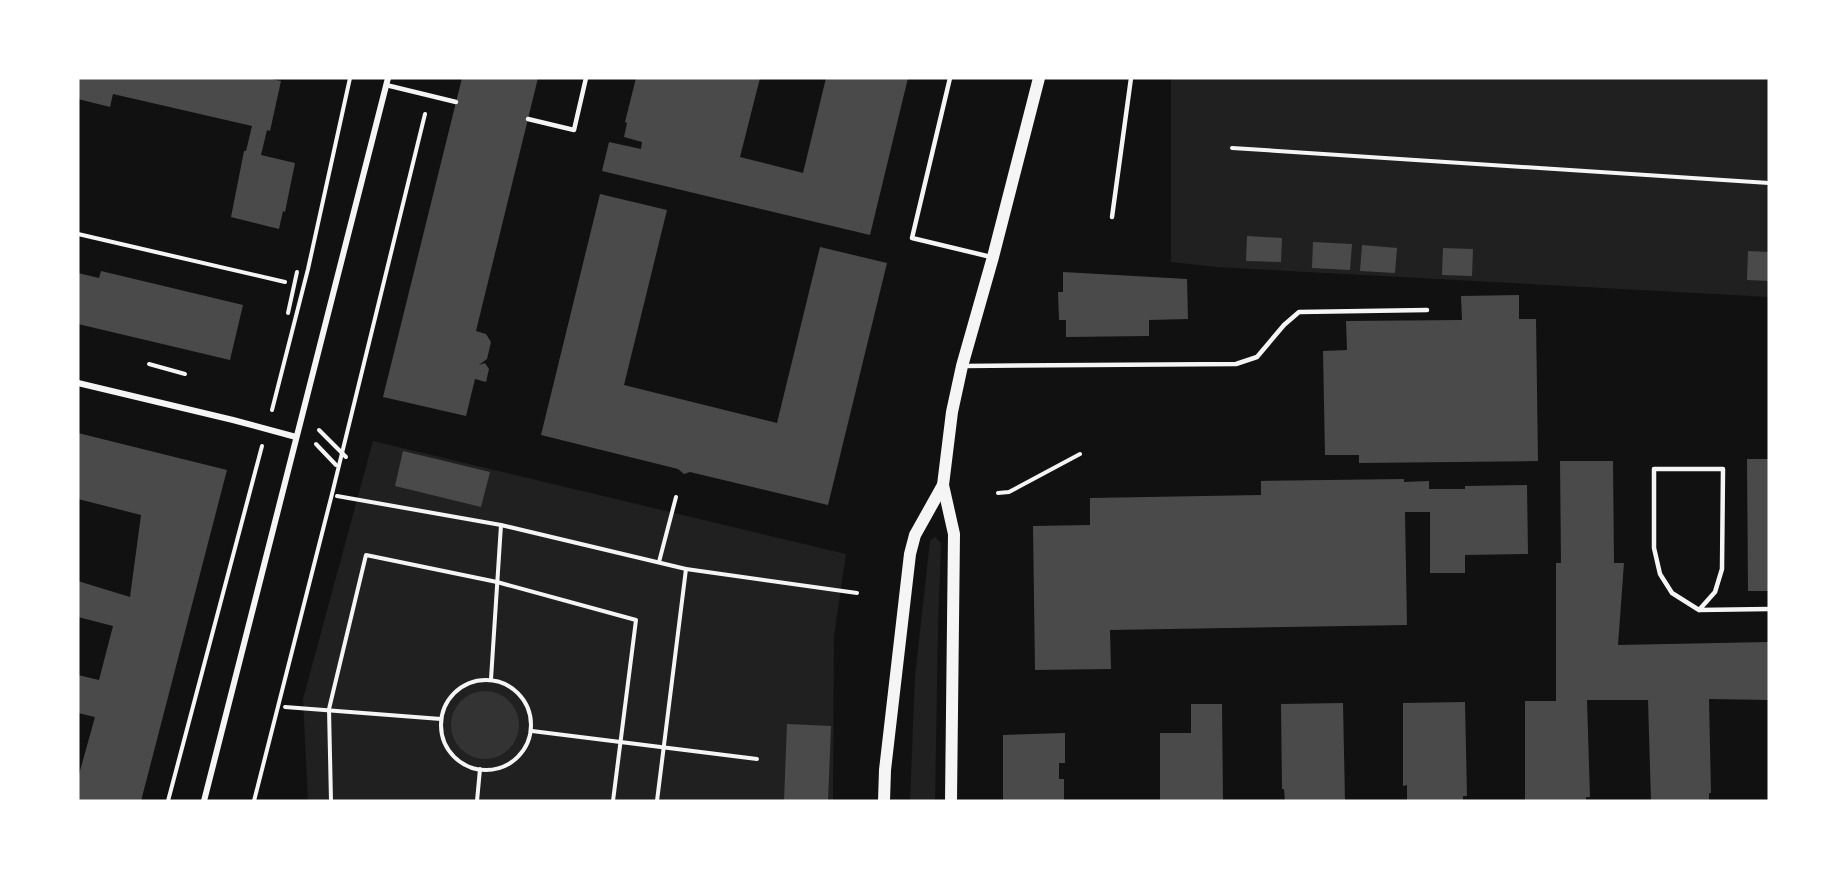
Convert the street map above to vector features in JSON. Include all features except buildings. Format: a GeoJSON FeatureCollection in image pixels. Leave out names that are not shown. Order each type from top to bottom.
{"type":"FeatureCollection","features":[{"type":"Feature","properties":{"kind":"main road"},"geometry":{"type":"LineString","coordinates":[[951,801],[954,534],[943,485],[952,412],[962,366],[1039,78]]}},
{"type":"Feature","properties":{"kind":"main road"},"geometry":{"type":"LineString","coordinates":[[884,801],[885,770],[910,554],[915,535],[943,485]]}},
{"type":"Feature","properties":{"kind":"street"},"geometry":{"type":"LineString","coordinates":[[204,801],[387,82]]}},
{"type":"Feature","properties":{"kind":"street"},"geometry":{"type":"LineString","coordinates":[[78,383],[296,437]]}},
{"type":"Feature","properties":{"kind":"lane"},"geometry":{"type":"LineString","coordinates":[[528,119],[574,130],[586,78]]}},
{"type":"Feature","properties":{"kind":"lane"},"geometry":{"type":"LineString","coordinates":[[950,78],[912,238],[993,257]]}},
{"type":"Feature","properties":{"kind":"lane"},"geometry":{"type":"LineString","coordinates":[[1112,217],[1131,78]]}},
{"type":"Feature","properties":{"kind":"lane"},"geometry":{"type":"LineString","coordinates":[[387,82],[456,102]]}},
{"type":"Feature","properties":{"kind":"lane"},"geometry":{"type":"LineString","coordinates":[[962,366],[1236,364],[1257,357],[1284,325],[1299,312],[1426,310]]}},
{"type":"Feature","properties":{"kind":"lane"},"geometry":{"type":"LineString","coordinates":[[1699,610],[1715,592],[1722,569],[1723,469],[1654,469],[1654,548],[1660,574],[1672,593],[1699,610],[1769,609]]}},
{"type":"Feature","properties":{"kind":"path"},"geometry":{"type":"LineString","coordinates":[[283,372],[350,78]]}},
{"type":"Feature","properties":{"kind":"path"},"geometry":{"type":"LineString","coordinates":[[254,801],[430,95]]}},
{"type":"Feature","properties":{"kind":"path"},"geometry":{"type":"LineString","coordinates":[[1232,148],[1769,183]]}},
{"type":"Feature","properties":{"kind":"path"},"geometry":{"type":"LineString","coordinates":[[78,234],[285,282]]}},
{"type":"Feature","properties":{"kind":"path"},"geometry":{"type":"LineString","coordinates":[[288,313],[297,272]]}},
{"type":"Feature","properties":{"kind":"path"},"geometry":{"type":"LineString","coordinates":[[149,364],[185,374]]}},
{"type":"Feature","properties":{"kind":"path"},"geometry":{"type":"LineString","coordinates":[[314,426],[346,457]]}},
{"type":"Feature","properties":{"kind":"path"},"geometry":{"type":"LineString","coordinates":[[998,493],[1010,492],[1080,454]]}},
{"type":"Feature","properties":{"kind":"path"},"geometry":{"type":"LineString","coordinates":[[168,801],[250,492]]}},
{"type":"Feature","properties":{"kind":"path"},"geometry":{"type":"LineString","coordinates":[[337,496],[501,525],[686,569],[857,593]]}},
{"type":"Feature","properties":{"kind":"path"},"geometry":{"type":"LineString","coordinates":[[659,562],[676,497]]}},
{"type":"Feature","properties":{"kind":"path"},"geometry":{"type":"LineString","coordinates":[[491,679],[501,525]]}},
{"type":"Feature","properties":{"kind":"path"},"geometry":{"type":"LineString","coordinates":[[331,801],[329,709],[366,555],[497,582],[636,620],[612,801]]}},
{"type":"Feature","properties":{"kind":"path"},"geometry":{"type":"LineString","coordinates":[[657,801],[686,569]]}},
{"type":"Feature","properties":{"kind":"path"},"geometry":{"type":"LineString","coordinates":[[491,679],[505,683],[518,691],[529,709],[532,731],[519,756],[507,765],[494,770],[480,770],[466,766],[446,747],[441,733],[441,719],[444,705],[463,685],[477,680],[491,679]]}},
{"type":"Feature","properties":{"kind":"path"},"geometry":{"type":"LineString","coordinates":[[285,707],[441,719]]}},
{"type":"Feature","properties":{"kind":"path"},"geometry":{"type":"LineString","coordinates":[[532,731],[757,759]]}},
{"type":"Feature","properties":{"kind":"path"},"geometry":{"type":"LineString","coordinates":[[477,801],[480,770]]}},
{"type":"Feature","properties":{"kind":"shaded area"},"geometry":{"type":"Polygon","coordinates":[[[1171,78],[1769,78],[1769,297],[1216,267],[1171,262],[1171,78]]]}},
{"type":"Feature","properties":{"kind":"shaded area"},"geometry":{"type":"Polygon","coordinates":[[[373,441],[846,554],[834,636],[833,801],[308,801],[303,699],[373,441]]]}},
{"type":"Feature","properties":{"kind":"shaded area"},"geometry":{"type":"Polygon","coordinates":[[[935,537],[941,543],[935,801],[910,801],[915,676],[930,541],[935,537]]]}},
{"type":"Feature","properties":{"kind":"shaded area"},"geometry":{"type":"Polygon","coordinates":[[[485,691],[498,694],[509,701],[516,712],[519,725],[516,738],[509,749],[498,756],[485,759],[472,756],[461,749],[454,738],[451,725],[454,712],[461,701],[472,694],[485,691]]]}}]}
